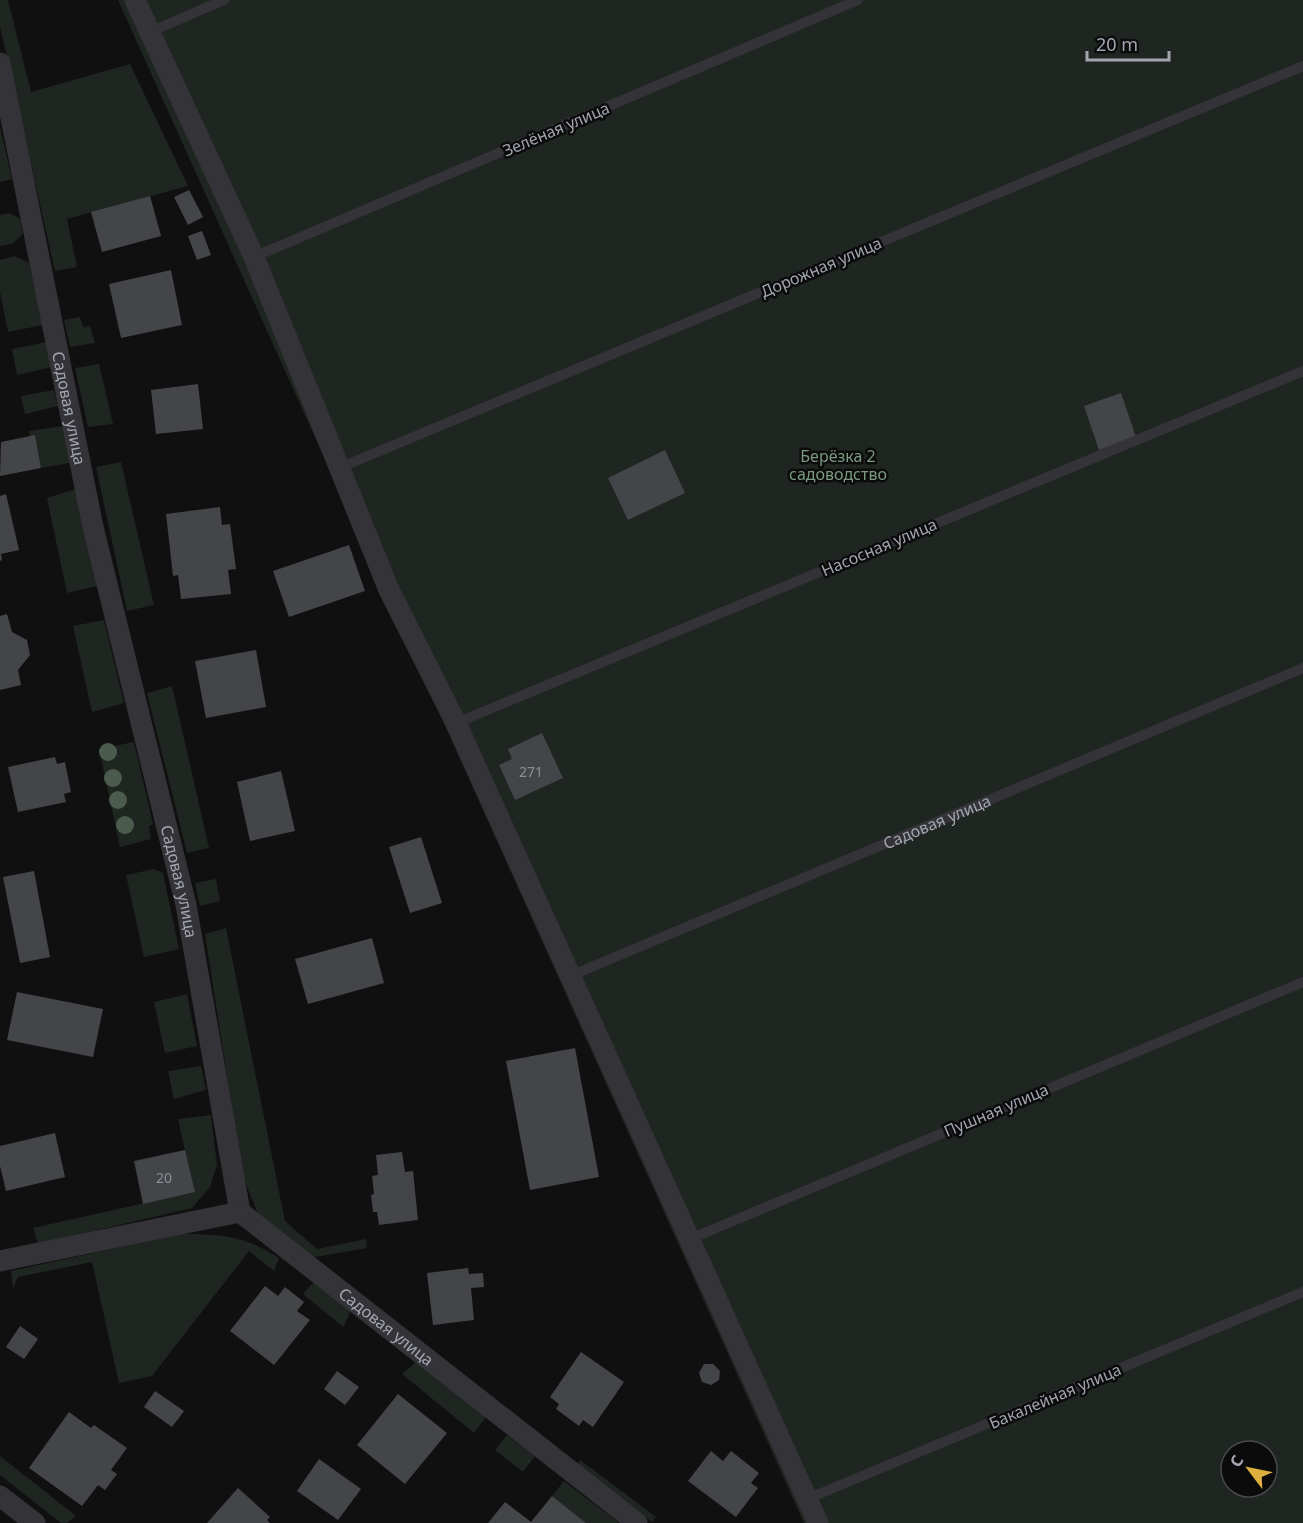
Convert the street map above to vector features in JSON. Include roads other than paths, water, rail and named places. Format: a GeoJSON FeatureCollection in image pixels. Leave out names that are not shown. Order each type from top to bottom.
{"type":"FeatureCollection","features":[{"type":"Feature","properties":{"kind":"street"},"geometry":{"type":"LineString","coordinates":[[135,0],[254,257],[389,590],[456,723],[818,1523]]}},
{"type":"Feature","properties":{"kind":"street","name":"Садовая улица"},"geometry":{"type":"LineString","coordinates":[[0,63],[93,527],[186,905],[240,1212],[637,1523]]}},
{"type":"Feature","properties":{"kind":"street"},"geometry":{"type":"LineString","coordinates":[[0,1261],[240,1212]]}},
{"type":"Feature","properties":{"kind":"street"},"geometry":{"type":"LineString","coordinates":[[0,1496],[35,1523]]}},
{"type":"Feature","properties":{"kind":"lane"},"geometry":{"type":"LineString","coordinates":[[150,32],[224,0]]}},
{"type":"Feature","properties":{"kind":"lane","name":"Зелёная улица"},"geometry":{"type":"LineString","coordinates":[[254,257],[858,0]]}},
{"type":"Feature","properties":{"kind":"lane","name":"Дорожная улица"},"geometry":{"type":"LineString","coordinates":[[339,468],[1303,66]]}},
{"type":"Feature","properties":{"kind":"lane","name":"Насосная улица"},"geometry":{"type":"LineString","coordinates":[[456,723],[1303,371]]}},
{"type":"Feature","properties":{"kind":"lane","name":"Садовая улица"},"geometry":{"type":"LineString","coordinates":[[570,976],[1303,668]]}},
{"type":"Feature","properties":{"kind":"lane","name":"Пушная улица"},"geometry":{"type":"LineString","coordinates":[[690,1239],[1303,982]]}},
{"type":"Feature","properties":{"kind":"lane","name":"Бакалейная улица"},"geometry":{"type":"LineString","coordinates":[[807,1499],[1303,1292]]}},
{"type":"Feature","properties":{"kind":"park label","name":"Берёзка 2 садоводство"},"geometry":{"type":"Point","coordinates":[838,465]}}]}
